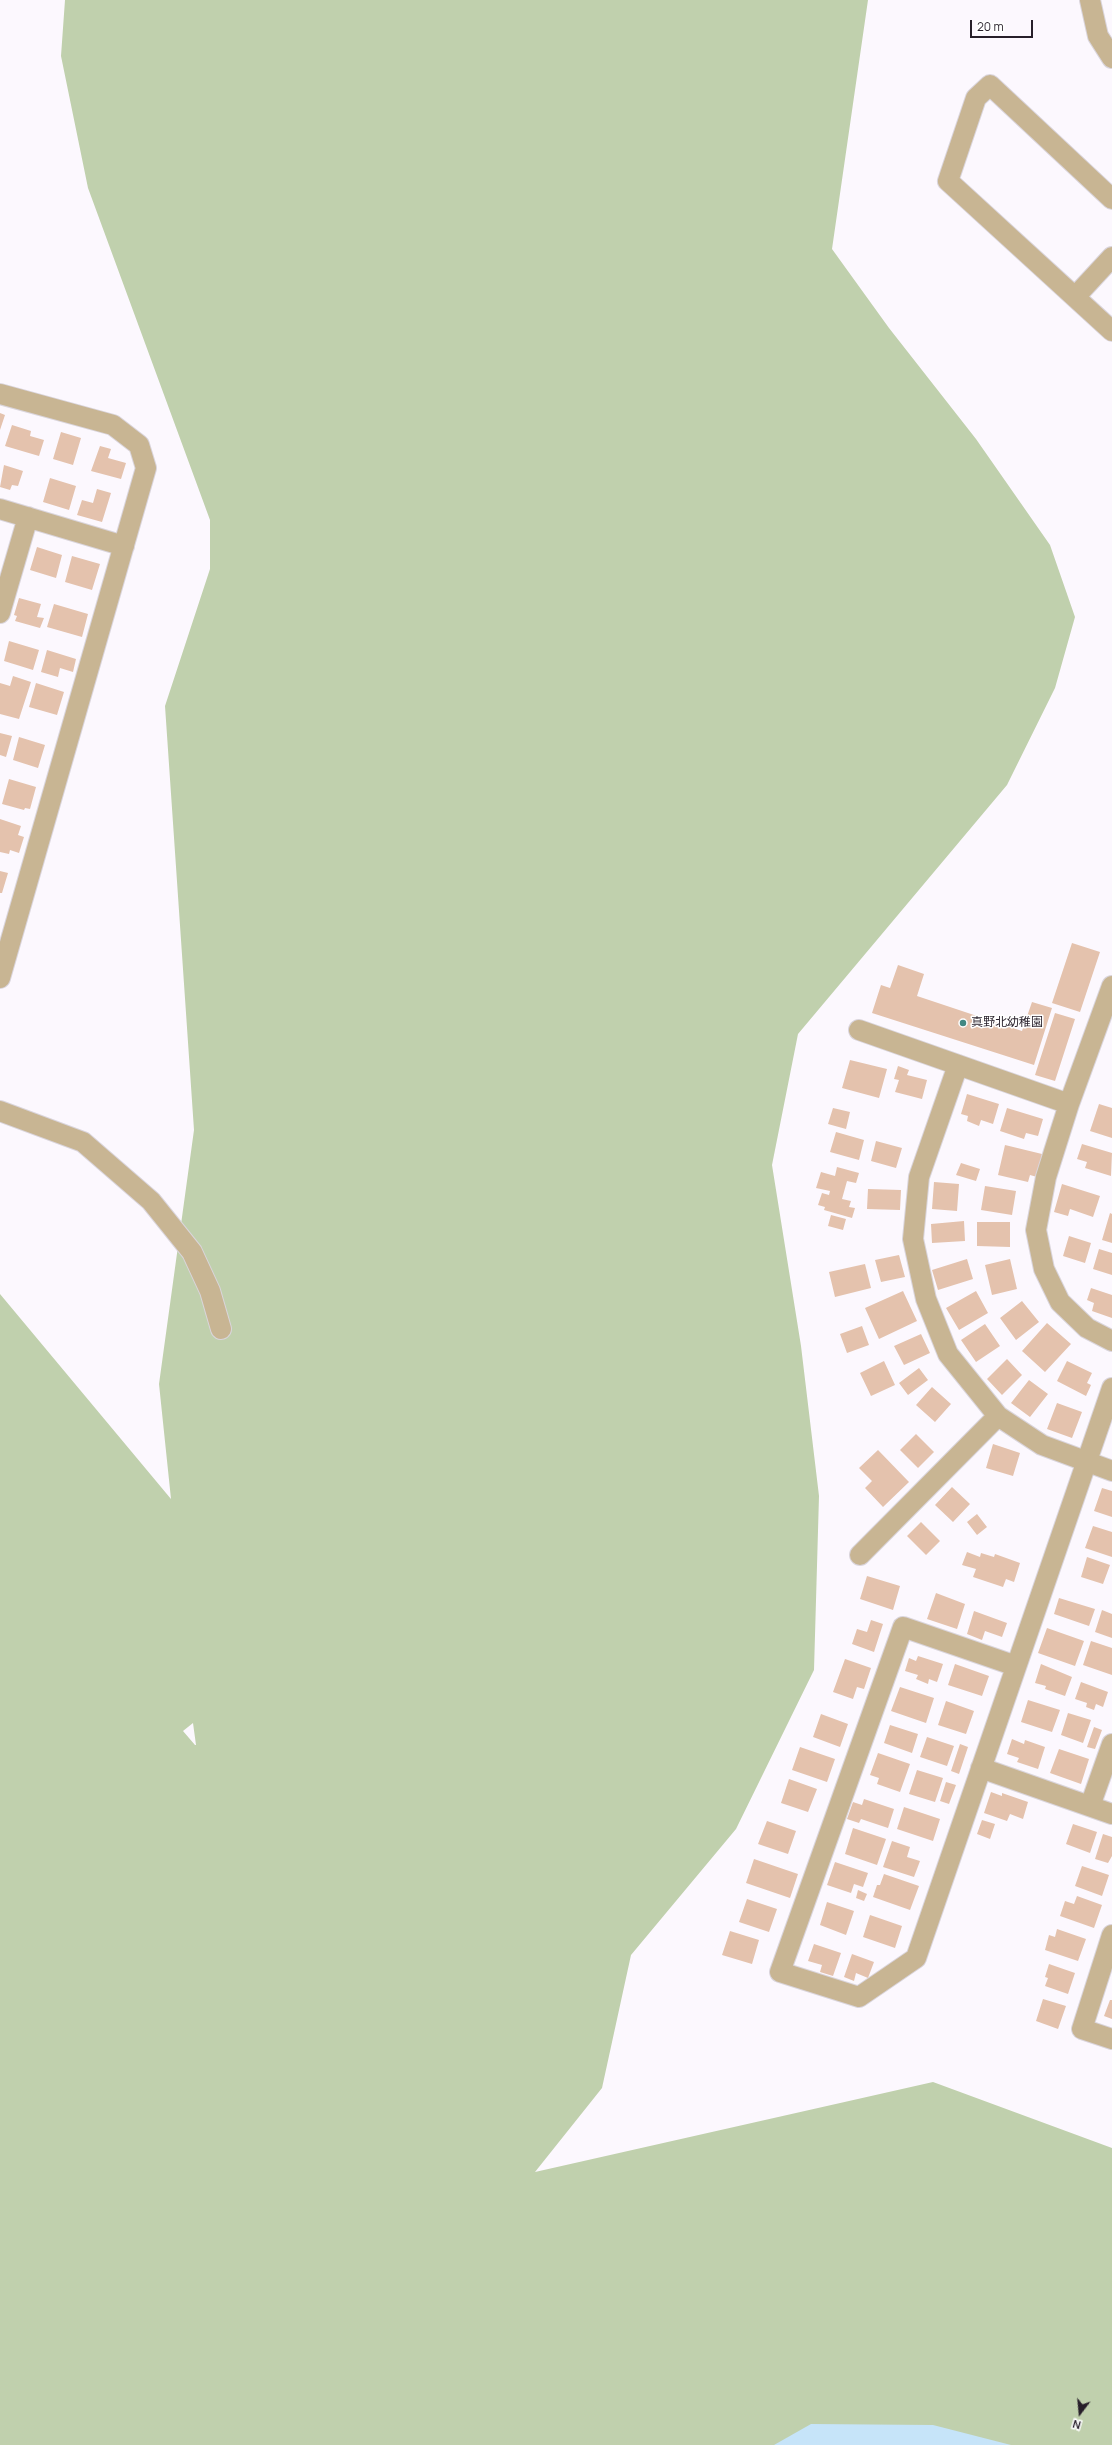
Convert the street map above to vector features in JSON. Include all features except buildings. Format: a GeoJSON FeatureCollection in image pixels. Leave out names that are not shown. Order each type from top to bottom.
{"type":"FeatureCollection","features":[{"type":"Feature","properties":{"kind":"street"},"geometry":{"type":"LineString","coordinates":[[1090,0],[1098,36],[1112,58]]}},
{"type":"Feature","properties":{"kind":"street"},"geometry":{"type":"LineString","coordinates":[[1112,199],[990,85],[976,98],[948,181],[1112,330]]}},
{"type":"Feature","properties":{"kind":"street"},"geometry":{"type":"LineString","coordinates":[[1075,297],[1112,257]]}},
{"type":"Feature","properties":{"kind":"street"},"geometry":{"type":"LineString","coordinates":[[0,394],[113,425],[138,445],[146,468],[0,978]]}},
{"type":"Feature","properties":{"kind":"street"},"geometry":{"type":"LineString","coordinates":[[0,509],[124,546]]}},
{"type":"Feature","properties":{"kind":"street"},"geometry":{"type":"LineString","coordinates":[[0,613],[28,518]]}},
{"type":"Feature","properties":{"kind":"street"},"geometry":{"type":"LineString","coordinates":[[1111,995],[1069,1104],[1046,1177],[1036,1230],[1044,1269],[1060,1302],[1087,1328],[1112,1341]]}},
{"type":"Feature","properties":{"kind":"street"},"geometry":{"type":"LineString","coordinates":[[859,1030],[1069,1104]]}},
{"type":"Feature","properties":{"kind":"street"},"geometry":{"type":"LineString","coordinates":[[958,1065],[919,1177],[913,1239],[926,1298],[948,1354],[998,1416],[1042,1444],[1087,1462],[1112,1470]]}},
{"type":"Feature","properties":{"kind":"street"},"geometry":{"type":"LineString","coordinates":[[0,1111],[83,1142],[151,1201],[192,1252],[210,1291],[221,1330]]}},
{"type":"Feature","properties":{"kind":"street"},"geometry":{"type":"LineString","coordinates":[[1016,1666],[903,1627],[780,1972],[859,1997],[916,1958],[1112,1388]]}},
{"type":"Feature","properties":{"kind":"street"},"geometry":{"type":"LineString","coordinates":[[860,1556],[998,1416]]}},
{"type":"Feature","properties":{"kind":"street"},"geometry":{"type":"LineString","coordinates":[[1090,1806],[1112,1744]]}},
{"type":"Feature","properties":{"kind":"street"},"geometry":{"type":"LineString","coordinates":[[981,1768],[1112,1814]]}},
{"type":"Feature","properties":{"kind":"street"},"geometry":{"type":"LineString","coordinates":[[1112,1935],[1082,2029],[1112,2039]]}},
{"type":"Feature","properties":{"kind":"green space"},"geometry":{"type":"Polygon","coordinates":[[[65,0],[868,0],[832,249],[889,328],[976,439],[1050,545],[1075,617],[1055,688],[1007,785],[798,1034],[772,1165],[801,1346],[819,1496],[814,1670],[736,1829],[631,1955],[602,2088],[535,2172],[933,2082],[1112,2148],[1112,2445],[0,2445],[0,1294],[171,1499],[159,1384],[194,1130],[165,706],[210,569],[210,520],[88,188],[61,56],[65,0]],[[193,1723],[183,1731],[196,1745],[193,1723]]]}},
{"type":"Feature","properties":{"kind":"water"},"geometry":{"type":"Polygon","coordinates":[[[811,2424],[933,2425],[1011,2445],[774,2445],[811,2424]]]}},
{"type":"Feature","properties":{"kind":"place","name":"真野北幼稚園"},"geometry":{"type":"Point","coordinates":[963,1023]}}]}
